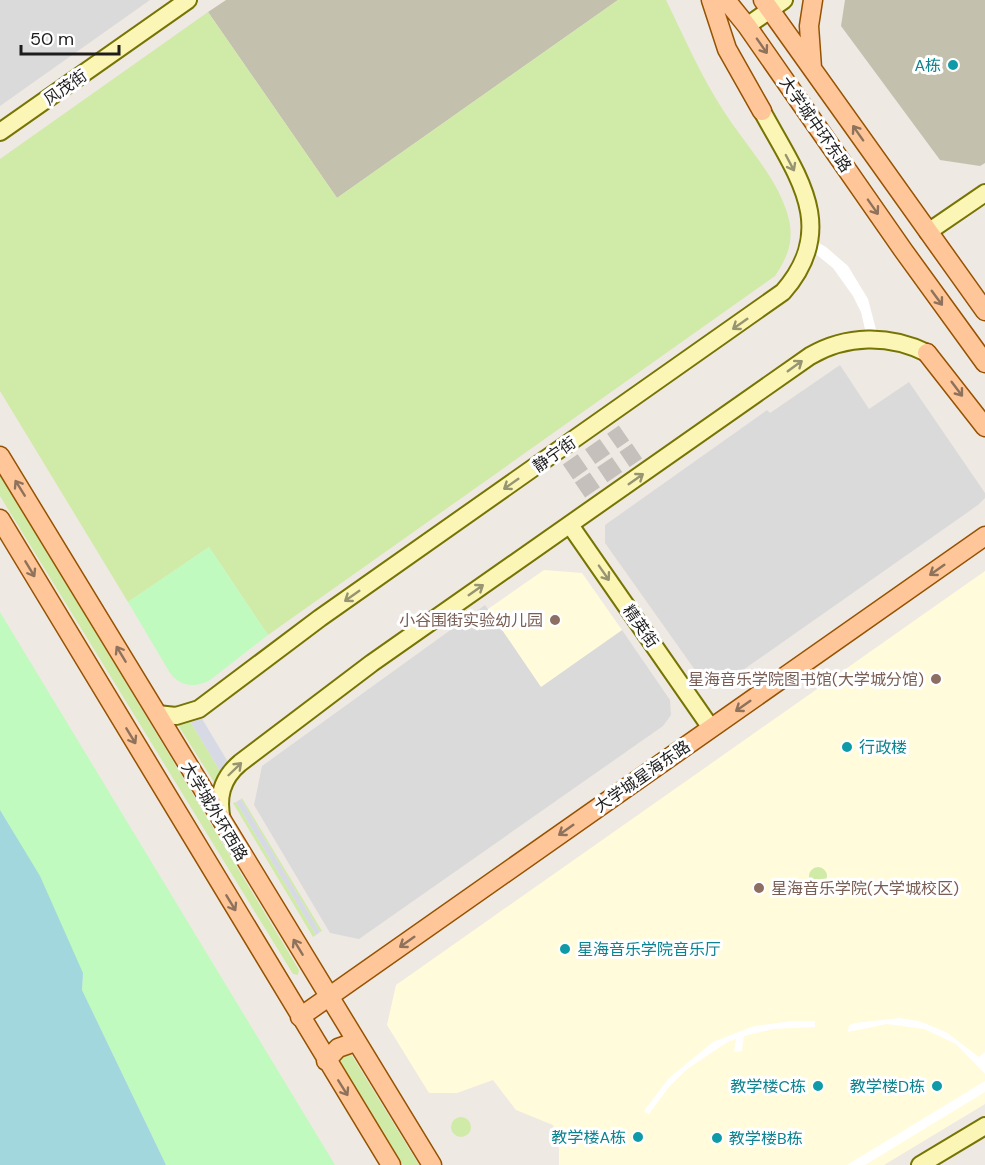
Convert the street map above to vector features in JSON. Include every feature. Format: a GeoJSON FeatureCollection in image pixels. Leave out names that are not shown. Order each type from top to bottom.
{"type":"FeatureCollection","features":[{"type":"Feature","properties":{"kind":"main road"},"geometry":{"type":"LineString","coordinates":[[711,0],[727,50],[762,111]]}},
{"type":"Feature","properties":{"kind":"main road","name":"大学城中环东路"},"geometry":{"type":"LineString","coordinates":[[726,0],[747,26],[985,363]]}},
{"type":"Feature","properties":{"kind":"main road"},"geometry":{"type":"LineString","coordinates":[[813,0],[809,38],[813,70]]}},
{"type":"Feature","properties":{"kind":"main road","name":"大学城中环东路"},"geometry":{"type":"LineString","coordinates":[[772,3],[813,70],[985,311]]}},
{"type":"Feature","properties":{"kind":"main road"},"geometry":{"type":"LineString","coordinates":[[927,353],[985,427]]}},
{"type":"Feature","properties":{"kind":"main road","name":"大学城外环西路"},"geometry":{"type":"LineString","coordinates":[[0,456],[432,1165]]}},
{"type":"Feature","properties":{"kind":"main road","name":"大学城外环西路"},"geometry":{"type":"LineString","coordinates":[[0,519],[391,1165]]}},
{"type":"Feature","properties":{"kind":"main road","name":"大学城星海东路"},"geometry":{"type":"LineString","coordinates":[[300,1017],[985,536]]}},
{"type":"Feature","properties":{"kind":"main road"},"geometry":{"type":"LineString","coordinates":[[326,1061],[338,1048],[355,1042]]}},
{"type":"Feature","properties":{"kind":"street","name":"风茂街"},"geometry":{"type":"LineString","coordinates":[[0,132],[188,0]]}},
{"type":"Feature","properties":{"kind":"street"},"geometry":{"type":"LineString","coordinates":[[747,26],[772,3]]}},
{"type":"Feature","properties":{"kind":"street","name":"静宁街"},"geometry":{"type":"LineString","coordinates":[[157,714],[176,716],[199,709],[320,618],[783,292],[794,279],[807,254],[812,222],[806,195],[762,111]]}},
{"type":"Feature","properties":{"kind":"street"},"geometry":{"type":"LineString","coordinates":[[928,232],[985,192]]}},
{"type":"Feature","properties":{"kind":"street"},"geometry":{"type":"LineString","coordinates":[[222,822],[223,782],[233,769],[372,663],[827,347],[850,340],[876,339],[912,347],[927,353]]}},
{"type":"Feature","properties":{"kind":"street","name":"精英街"},"geometry":{"type":"LineString","coordinates":[[570,525],[711,728]]}},
{"type":"Feature","properties":{"kind":"street"},"geometry":{"type":"LineString","coordinates":[[921,1165],[985,1126]]}},
{"type":"Feature","properties":{"kind":"shaded area"},"geometry":{"type":"Polygon","coordinates":[[[0,0],[150,0],[0,106],[0,0]]]}},
{"type":"Feature","properties":{"kind":"shaded area"},"geometry":{"type":"Polygon","coordinates":[[[226,0],[618,0],[337,198],[208,12],[226,0]]]}},
{"type":"Feature","properties":{"kind":"shaded area"},"geometry":{"type":"Polygon","coordinates":[[[845,0],[985,0],[985,163],[980,166],[940,160],[841,26],[845,0]]]}},
{"type":"Feature","properties":{"kind":"shaded area"},"geometry":{"type":"Polygon","coordinates":[[[840,365],[869,409],[909,382],[985,493],[985,498],[733,677],[695,670],[605,543],[605,525],[767,410],[770,413],[840,365]]]}},
{"type":"Feature","properties":{"kind":"shaded area","name":"小谷围街实验幼儿园"},"geometry":{"type":"Polygon","coordinates":[[[544,570],[582,573],[622,630],[541,687],[488,609],[544,570]]]}},
{"type":"Feature","properties":{"kind":"shaded area","name":"星海音乐学院(大学城校区)"},"geometry":{"type":"Polygon","coordinates":[[[985,571],[985,1104],[884,1165],[559,1165],[559,1146],[553,1125],[516,1110],[493,1080],[457,1093],[429,1093],[387,1025],[396,985],[985,571]]]}},
{"type":"Feature","properties":{"kind":"shaded area"},"geometry":{"type":"Polygon","coordinates":[[[485,605],[541,686],[622,630],[670,700],[671,715],[663,726],[359,939],[330,933],[254,805],[262,766],[485,605]]]}},
{"type":"Feature","properties":{"kind":"shaded area"},"geometry":{"type":"Polygon","coordinates":[[[201,717],[228,762],[220,771],[190,721],[201,717]]]}},
{"type":"Feature","properties":{"kind":"shaded area"},"geometry":{"type":"Polygon","coordinates":[[[241,799],[320,932],[316,935],[236,802],[241,799]]]}},
{"type":"Feature","properties":{"kind":"green space"},"geometry":{"type":"Polygon","coordinates":[[[618,0],[666,0],[715,97],[778,191],[789,220],[791,236],[786,256],[775,276],[268,635],[209,547],[128,602],[0,391],[0,159],[208,12],[337,198],[618,0]]]}},
{"type":"Feature","properties":{"kind":"green space"},"geometry":{"type":"Polygon","coordinates":[[[0,474],[299,970],[298,975],[293,974],[0,496],[0,474]]]}},
{"type":"Feature","properties":{"kind":"green space"},"geometry":{"type":"Polygon","coordinates":[[[209,547],[268,635],[210,680],[188,685],[174,678],[170,673],[128,602],[209,547]]]}},
{"type":"Feature","properties":{"kind":"green space"},"geometry":{"type":"Polygon","coordinates":[[[0,612],[335,1165],[166,1165],[82,990],[83,973],[14,833],[0,810],[0,612]]]}},
{"type":"Feature","properties":{"kind":"green space"},"geometry":{"type":"Polygon","coordinates":[[[190,721],[220,771],[214,782],[178,725],[190,721]]]}},
{"type":"Feature","properties":{"kind":"green space"},"geometry":{"type":"Polygon","coordinates":[[[242,798],[322,931],[320,932],[242,798]]]}},
{"type":"Feature","properties":{"kind":"green space"},"geometry":{"type":"Polygon","coordinates":[[[236,802],[316,935],[313,937],[233,803],[236,802]]]}},
{"type":"Feature","properties":{"kind":"green space"},"geometry":{"type":"Polygon","coordinates":[[[818,867],[824,870],[827,876],[824,882],[818,885],[812,882],[809,876],[812,870],[818,867]]]}},
{"type":"Feature","properties":{"kind":"green space"},"geometry":{"type":"Polygon","coordinates":[[[350,1053],[419,1165],[403,1165],[339,1061],[342,1054],[350,1053]]]}},
{"type":"Feature","properties":{"kind":"green space"},"geometry":{"type":"Polygon","coordinates":[[[461,1117],[468,1120],[471,1127],[468,1134],[461,1137],[454,1134],[451,1127],[454,1120],[461,1117]]]}},
{"type":"Feature","properties":{"kind":"water"},"geometry":{"type":"Polygon","coordinates":[[[0,810],[40,876],[83,973],[82,990],[166,1165],[0,1165],[0,810]]]}},
{"type":"Feature","properties":{"kind":"pier"},"geometry":{"type":"Polygon","coordinates":[[[804,235],[826,247],[848,266],[868,299],[878,337],[867,338],[861,312],[853,296],[833,268],[812,251],[804,235]]]}},
{"type":"Feature","properties":{"kind":"pier"},"geometry":{"type":"Polygon","coordinates":[[[899,1018],[919,1021],[946,1032],[979,1057],[985,1052],[985,1074],[956,1044],[924,1029],[887,1024],[848,1032],[849,1025],[855,1023],[899,1018]]]}},
{"type":"Feature","properties":{"kind":"pier"},"geometry":{"type":"Polygon","coordinates":[[[792,1021],[815,1021],[815,1027],[773,1029],[744,1036],[742,1051],[734,1052],[736,1039],[726,1043],[686,1070],[669,1087],[649,1114],[644,1111],[668,1079],[713,1042],[754,1026],[792,1021]]]}},
{"type":"Feature","properties":{"kind":"pier"},"geometry":{"type":"Polygon","coordinates":[[[985,1081],[985,1092],[865,1165],[847,1165],[985,1081]]]}},
{"type":"Feature","properties":{"kind":"tunnel"},"geometry":{"type":"LineString","coordinates":[[568,472],[624,433]]}},
{"type":"Feature","properties":{"kind":"tunnel"},"geometry":{"type":"LineString","coordinates":[[580,490],[637,451]]}},
{"type":"Feature","properties":{"kind":"place","name":"A栋"},"geometry":{"type":"Point","coordinates":[953,65]}},
{"type":"Feature","properties":{"kind":"place","name":"小谷围街实验幼儿园"},"geometry":{"type":"Point","coordinates":[555,620]}},
{"type":"Feature","properties":{"kind":"place","name":"星海音乐学院图书馆(大学城分馆)"},"geometry":{"type":"Point","coordinates":[936,679]}},
{"type":"Feature","properties":{"kind":"place","name":"行政楼"},"geometry":{"type":"Point","coordinates":[847,747]}},
{"type":"Feature","properties":{"kind":"place","name":"星海音乐学院(大学城校区)"},"geometry":{"type":"Point","coordinates":[759,888]}},
{"type":"Feature","properties":{"kind":"place","name":"星海音乐学院音乐厅"},"geometry":{"type":"Point","coordinates":[565,949]}},
{"type":"Feature","properties":{"kind":"place","name":"教学楼C栋"},"geometry":{"type":"Point","coordinates":[818,1086]}},
{"type":"Feature","properties":{"kind":"place","name":"教学楼D栋"},"geometry":{"type":"Point","coordinates":[937,1086]}},
{"type":"Feature","properties":{"kind":"place","name":"教学楼A栋"},"geometry":{"type":"Point","coordinates":[638,1137]}},
{"type":"Feature","properties":{"kind":"place","name":"教学楼B栋"},"geometry":{"type":"Point","coordinates":[717,1138]}}]}
